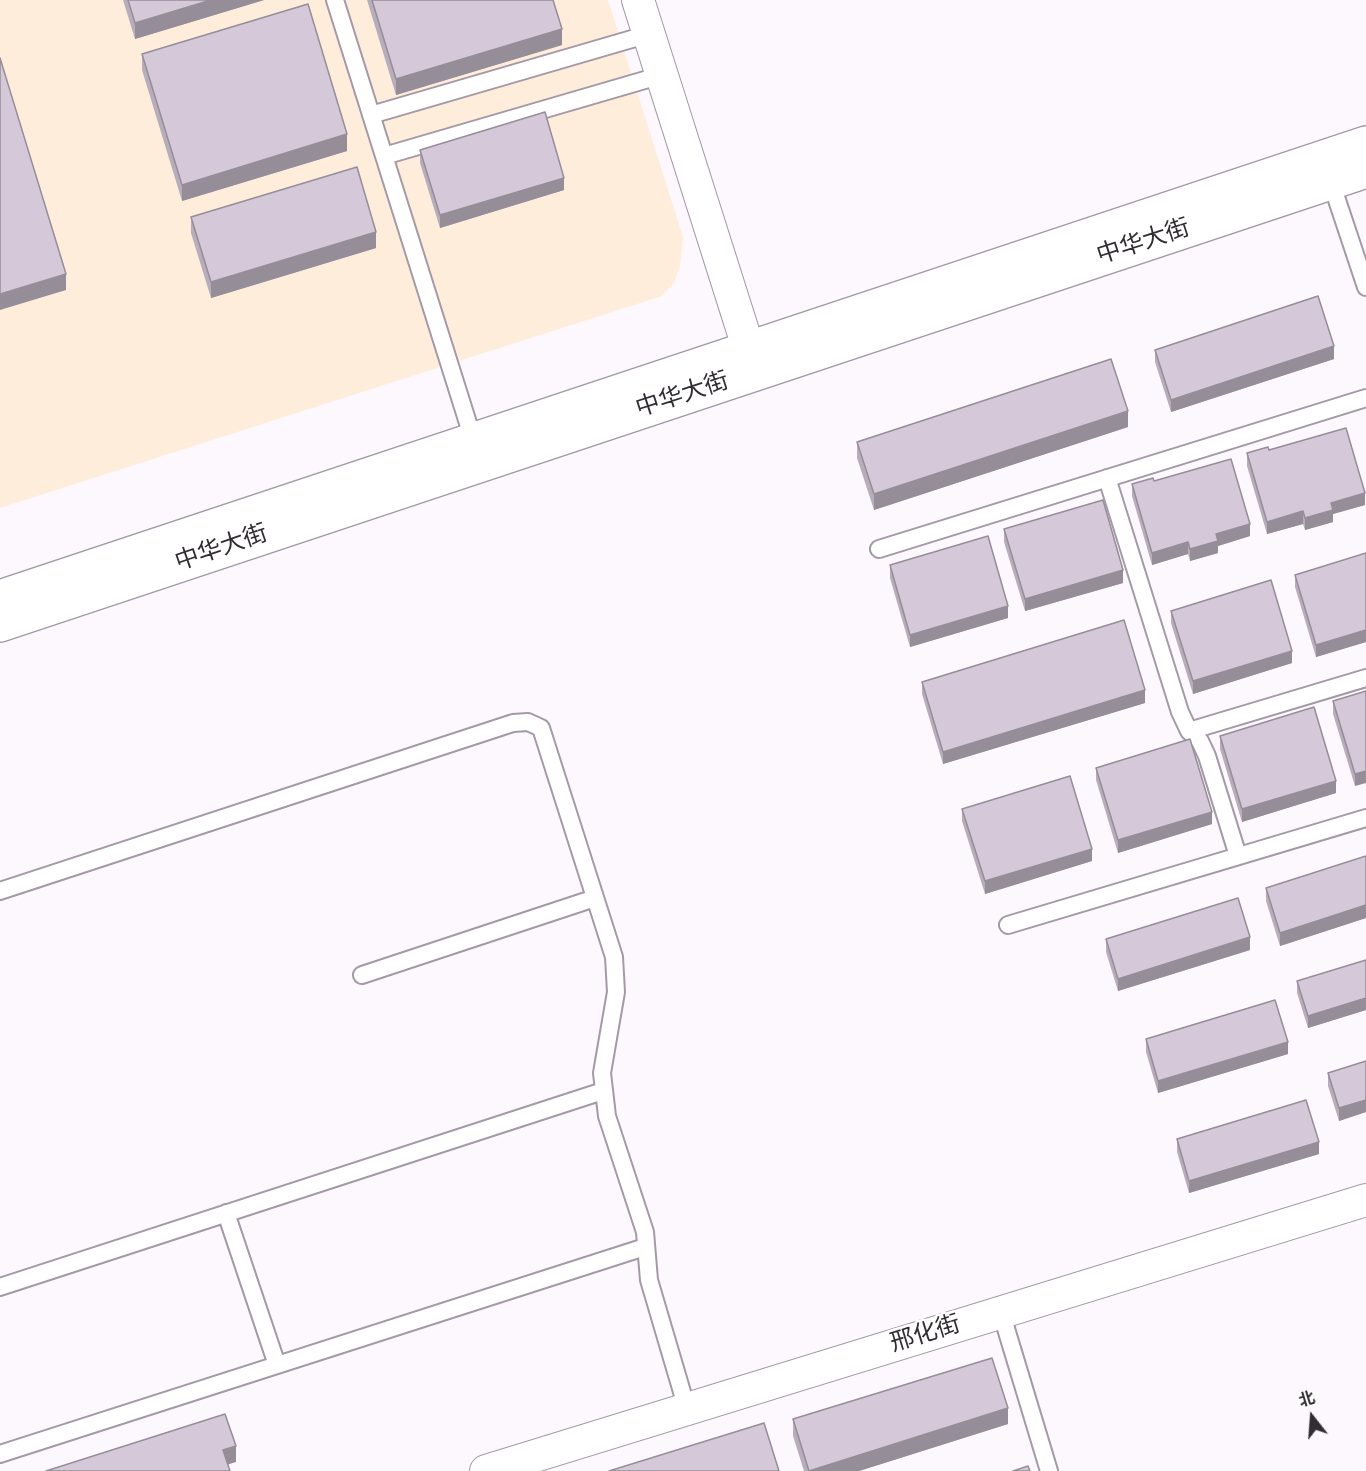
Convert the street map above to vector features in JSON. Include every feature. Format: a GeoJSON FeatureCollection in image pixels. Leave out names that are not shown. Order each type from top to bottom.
{"type":"FeatureCollection","features":[{"type":"Feature","properties":{"kind":"street"},"geometry":{"type":"LineString","coordinates":[[638,0],[748,347]]}},
{"type":"Feature","properties":{"kind":"street","name":"中华大街"},"geometry":{"type":"LineString","coordinates":[[0,597],[1366,143]]}},
{"type":"Feature","properties":{"kind":"street","name":"中华大街"},"geometry":{"type":"LineString","coordinates":[[0,625],[1366,171]]}},
{"type":"Feature","properties":{"kind":"street","name":"邢化街"},"geometry":{"type":"LineString","coordinates":[[486,1471],[538,1463],[687,1409],[1366,1200]]}},
{"type":"Feature","properties":{"kind":"lane"},"geometry":{"type":"LineString","coordinates":[[335,0],[473,439]]}},
{"type":"Feature","properties":{"kind":"lane"},"geometry":{"type":"LineString","coordinates":[[371,115],[649,34]]}},
{"type":"Feature","properties":{"kind":"lane"},"geometry":{"type":"LineString","coordinates":[[384,156],[662,75]]}},
{"type":"Feature","properties":{"kind":"lane"},"geometry":{"type":"LineString","coordinates":[[1331,182],[1366,287]]}},
{"type":"Feature","properties":{"kind":"lane"},"geometry":{"type":"LineString","coordinates":[[879,549],[1366,398]]}},
{"type":"Feature","properties":{"kind":"lane"},"geometry":{"type":"LineString","coordinates":[[1107,478],[1180,712],[1189,731],[1200,741],[1207,756],[1238,856]]}},
{"type":"Feature","properties":{"kind":"lane"},"geometry":{"type":"LineString","coordinates":[[1189,731],[1366,678]]}},
{"type":"Feature","properties":{"kind":"lane"},"geometry":{"type":"LineString","coordinates":[[0,891],[513,723],[528,722],[541,728],[614,957],[616,992],[602,1073],[607,1116],[645,1232],[649,1280],[670,1344],[687,1409]]}},
{"type":"Feature","properties":{"kind":"lane"},"geometry":{"type":"LineString","coordinates":[[1008,925],[1366,818]]}},
{"type":"Feature","properties":{"kind":"lane"},"geometry":{"type":"LineString","coordinates":[[362,975],[595,898]]}},
{"type":"Feature","properties":{"kind":"lane"},"geometry":{"type":"LineString","coordinates":[[0,1287],[603,1091]]}},
{"type":"Feature","properties":{"kind":"lane"},"geometry":{"type":"LineString","coordinates":[[226,1213],[277,1365]]}},
{"type":"Feature","properties":{"kind":"lane"},"geometry":{"type":"LineString","coordinates":[[0,1454],[645,1247]]}},
{"type":"Feature","properties":{"kind":"lane"},"geometry":{"type":"LineString","coordinates":[[1001,1312],[1049,1471]]}},
{"type":"Feature","properties":{"kind":"shaded area"},"geometry":{"type":"Polygon","coordinates":[[[0,0],[608,0],[683,237],[680,266],[674,283],[662,296],[0,508],[0,0]]]}},
{"type":"Feature","properties":{"kind":"building"},"geometry":{"type":"Polygon","coordinates":[[[128,0],[211,0],[135,23],[128,0]]]}},
{"type":"Feature","properties":{"kind":"building"},"geometry":{"type":"Polygon","coordinates":[[[372,0],[553,0],[562,29],[396,79],[372,0]]]}},
{"type":"Feature","properties":{"kind":"building"},"geometry":{"type":"Polygon","coordinates":[[[308,4],[347,134],[182,185],[142,54],[308,4]]]}},
{"type":"Feature","properties":{"kind":"building"},"geometry":{"type":"Polygon","coordinates":[[[0,58],[66,274],[0,294],[0,58]]]}},
{"type":"Feature","properties":{"kind":"building"},"geometry":{"type":"Polygon","coordinates":[[[545,112],[564,178],[440,215],[420,150],[545,112]]]}},
{"type":"Feature","properties":{"kind":"building"},"geometry":{"type":"Polygon","coordinates":[[[357,167],[376,232],[211,282],[191,217],[357,167]]]}},
{"type":"Feature","properties":{"kind":"building"},"geometry":{"type":"Polygon","coordinates":[[[1318,296],[1334,346],[1171,400],[1155,350],[1318,296]]]}},
{"type":"Feature","properties":{"kind":"building"},"geometry":{"type":"Polygon","coordinates":[[[1111,359],[1128,411],[874,494],[857,442],[1111,359]]]}},
{"type":"Feature","properties":{"kind":"building"},"geometry":{"type":"Polygon","coordinates":[[[1346,428],[1365,493],[1331,503],[1333,510],[1305,518],[1303,511],[1267,522],[1247,453],[1268,447],[1269,450],[1346,428]]]}},
{"type":"Feature","properties":{"kind":"building"},"geometry":{"type":"Polygon","coordinates":[[[1231,459],[1250,524],[1216,534],[1218,541],[1190,549],[1188,542],[1152,553],[1132,484],[1153,478],[1154,481],[1231,459]]]}},
{"type":"Feature","properties":{"kind":"building"},"geometry":{"type":"Polygon","coordinates":[[[1103,500],[1123,570],[1025,599],[1004,529],[1103,500]]]}},
{"type":"Feature","properties":{"kind":"building"},"geometry":{"type":"Polygon","coordinates":[[[988,536],[1008,606],[910,635],[890,565],[988,536]]]}},
{"type":"Feature","properties":{"kind":"building"},"geometry":{"type":"Polygon","coordinates":[[[1366,553],[1366,630],[1316,645],[1295,575],[1366,553]]]}},
{"type":"Feature","properties":{"kind":"building"},"geometry":{"type":"Polygon","coordinates":[[[1271,580],[1292,651],[1193,681],[1171,611],[1271,580]]]}},
{"type":"Feature","properties":{"kind":"building"},"geometry":{"type":"Polygon","coordinates":[[[1124,620],[1145,690],[943,752],[922,682],[1124,620]]]}},
{"type":"Feature","properties":{"kind":"building"},"geometry":{"type":"Polygon","coordinates":[[[1366,691],[1366,771],[1355,774],[1333,701],[1366,691]]]}},
{"type":"Feature","properties":{"kind":"building"},"geometry":{"type":"Polygon","coordinates":[[[1314,707],[1336,781],[1242,809],[1220,736],[1314,707]]]}},
{"type":"Feature","properties":{"kind":"building"},"geometry":{"type":"Polygon","coordinates":[[[1190,739],[1212,812],[1118,840],[1096,768],[1190,739]]]}},
{"type":"Feature","properties":{"kind":"building"},"geometry":{"type":"Polygon","coordinates":[[[1070,776],[1092,849],[985,881],[962,809],[1070,776]]]}},
{"type":"Feature","properties":{"kind":"building"},"geometry":{"type":"Polygon","coordinates":[[[1366,856],[1366,905],[1280,933],[1266,888],[1366,856]]]}},
{"type":"Feature","properties":{"kind":"building"},"geometry":{"type":"Polygon","coordinates":[[[1238,898],[1250,937],[1118,979],[1106,939],[1238,898]]]}},
{"type":"Feature","properties":{"kind":"building"},"geometry":{"type":"Polygon","coordinates":[[[1366,960],[1366,998],[1308,1016],[1297,981],[1366,960]]]}},
{"type":"Feature","properties":{"kind":"building"},"geometry":{"type":"Polygon","coordinates":[[[1275,1000],[1288,1042],[1158,1081],[1146,1039],[1275,1000]]]}},
{"type":"Feature","properties":{"kind":"building"},"geometry":{"type":"Polygon","coordinates":[[[1366,1061],[1366,1100],[1339,1108],[1328,1073],[1366,1061]]]}},
{"type":"Feature","properties":{"kind":"building"},"geometry":{"type":"Polygon","coordinates":[[[1306,1100],[1319,1142],[1189,1181],[1177,1139],[1306,1100]]]}},
{"type":"Feature","properties":{"kind":"building"},"geometry":{"type":"Polygon","coordinates":[[[992,1358],[1008,1408],[809,1471],[793,1419],[992,1358]]]}},
{"type":"Feature","properties":{"kind":"building"},"geometry":{"type":"Polygon","coordinates":[[[225,1414],[236,1446],[223,1450],[230,1471],[46,1471],[225,1414]]]}},
{"type":"Feature","properties":{"kind":"building"},"geometry":{"type":"Polygon","coordinates":[[[764,1423],[779,1471],[609,1471],[764,1423]]]}},
{"type":"Feature","properties":{"kind":"building"},"geometry":{"type":"Polygon","coordinates":[[[1028,1466],[1030,1471],[1013,1471],[1028,1466]]]}}]}
